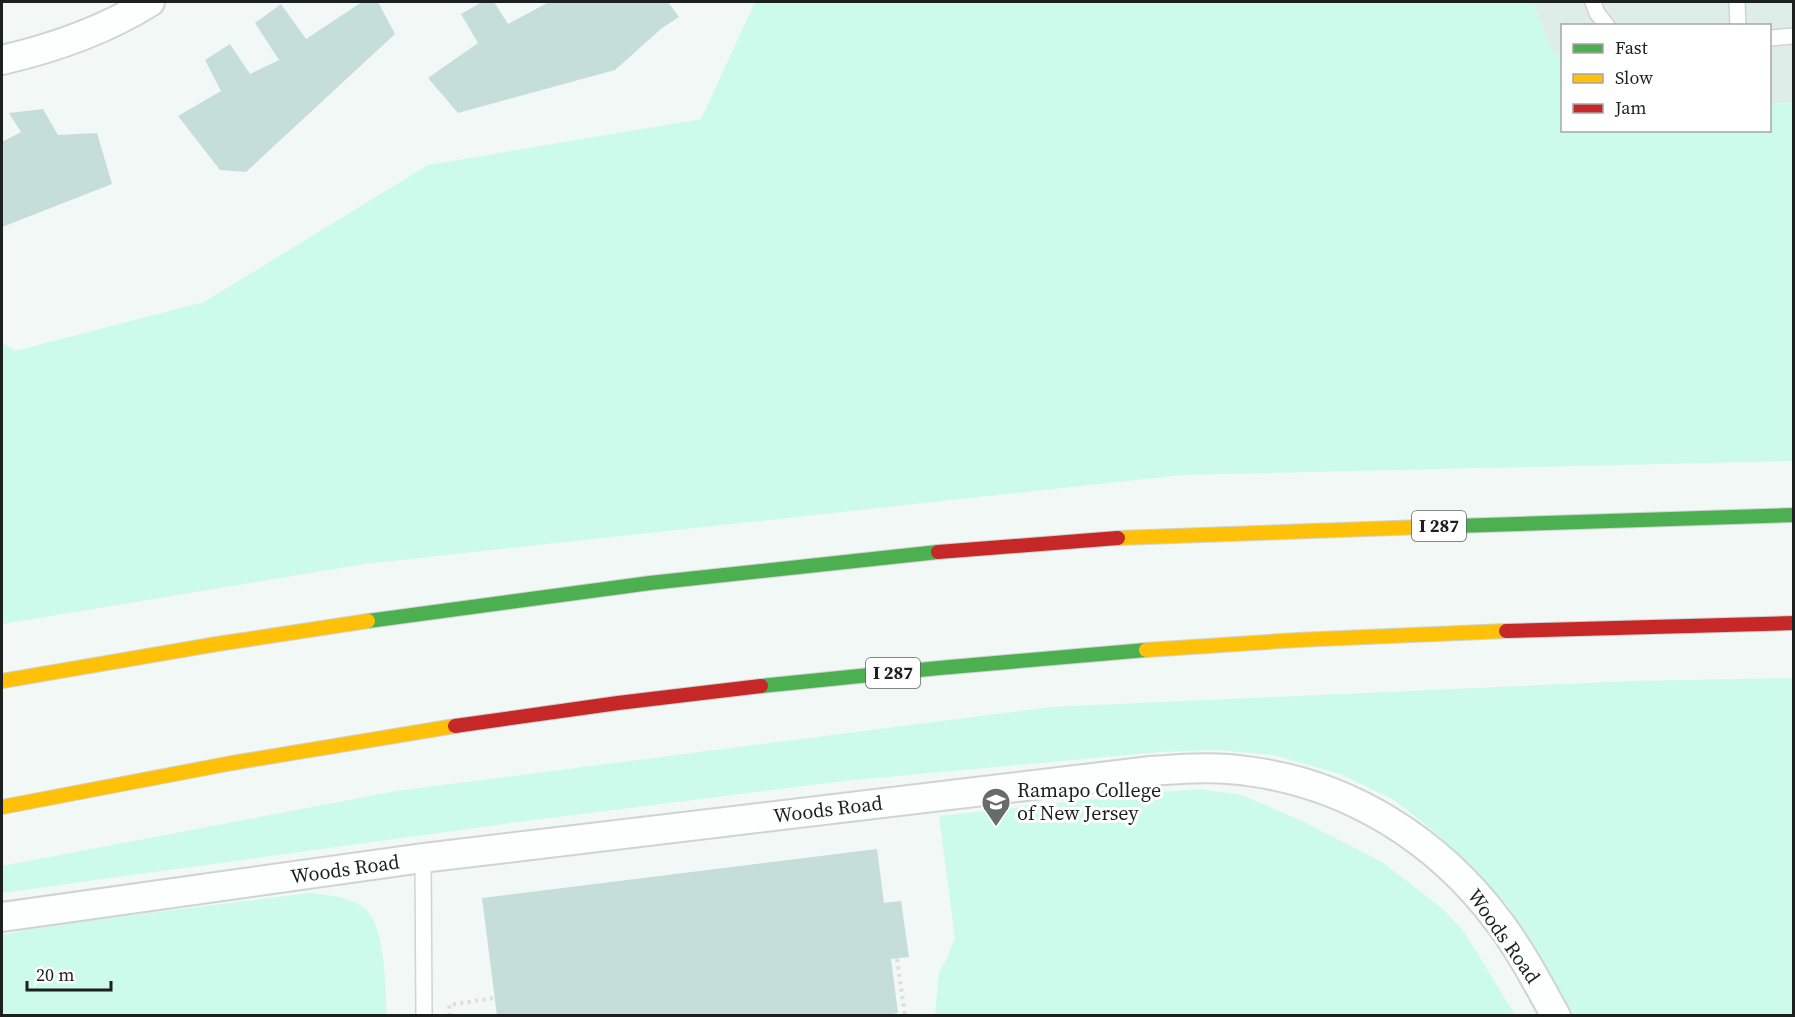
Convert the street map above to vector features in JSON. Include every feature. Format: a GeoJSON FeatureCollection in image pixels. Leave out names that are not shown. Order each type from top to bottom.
{"type":"FeatureCollection","features":[{"type":"Feature","properties":{"kind":"highway","name":"I 287"},"geometry":{"type":"LineString","coordinates":[[2,681],[187,649],[448,609],[765,569],[923,554],[1149,536],[1794,515]]}},
{"type":"Feature","properties":{"kind":"highway","name":"I 287"},"geometry":{"type":"LineString","coordinates":[[2,807],[237,762],[452,727],[620,703],[885,674],[1135,651],[1315,639],[1794,623]]}},
{"type":"Feature","properties":{"kind":"street"},"geometry":{"type":"LineString","coordinates":[[2,60],[88,34],[150,2]]}},
{"type":"Feature","properties":{"kind":"street","name":"Woods Road"},"geometry":{"type":"LineString","coordinates":[[2,917],[423,858],[1151,771],[1197,768],[1246,771],[1295,781],[1340,795],[1383,817],[1425,845],[1466,882],[1499,922],[1528,966],[1556,1016]]}},
{"type":"Feature","properties":{"kind":"lane"},"geometry":{"type":"LineString","coordinates":[[1593,2],[1597,13],[1605,24]]}},
{"type":"Feature","properties":{"kind":"lane"},"geometry":{"type":"LineString","coordinates":[[1737,2],[1738,24]]}},
{"type":"Feature","properties":{"kind":"lane"},"geometry":{"type":"LineString","coordinates":[[1771,38],[1794,36]]}},
{"type":"Feature","properties":{"kind":"lane"},"geometry":{"type":"LineString","coordinates":[[423,858],[424,1016]]}},
{"type":"Feature","properties":{"kind":"path"},"geometry":{"type":"LineString","coordinates":[[897,959],[905,1016]]}},
{"type":"Feature","properties":{"kind":"path"},"geometry":{"type":"LineString","coordinates":[[450,1016],[449,1005],[495,998]]}},
{"type":"Feature","properties":{"kind":"shaded area"},"geometry":{"type":"Polygon","coordinates":[[[1533,2],[1793,2],[1793,102],[1771,104],[1771,24],[1561,24],[1561,57],[1552,51],[1533,2]]]}},
{"type":"Feature","properties":{"kind":"green space"},"geometry":{"type":"Polygon","coordinates":[[[755,2],[1533,2],[1552,50],[1561,57],[1561,132],[1771,132],[1771,104],[1793,102],[1793,461],[1182,475],[364,564],[2,624],[2,342],[15,351],[204,302],[428,165],[701,119],[755,2]]]}},
{"type":"Feature","properties":{"kind":"green space"},"geometry":{"type":"Polygon","coordinates":[[[1793,678],[1793,1015],[1574,1015],[1532,942],[1507,905],[1473,867],[1431,829],[1394,800],[1340,774],[1274,755],[1217,750],[1160,752],[844,781],[526,821],[2,893],[2,866],[396,791],[1051,707],[1632,681],[1793,678]]]}},
{"type":"Feature","properties":{"kind":"green space"},"geometry":{"type":"Polygon","coordinates":[[[1199,789],[1242,795],[1304,822],[1382,862],[1443,909],[1465,933],[1515,1015],[935,1015],[939,972],[955,938],[939,816],[1199,789]]]}},
{"type":"Feature","properties":{"kind":"green space"},"geometry":{"type":"Polygon","coordinates":[[[310,893],[352,901],[364,908],[371,917],[377,929],[383,958],[387,1015],[2,1015],[2,935],[44,926],[310,893]]]}},
{"type":"Feature","properties":{"kind":"building"},"geometry":{"type":"Polygon","coordinates":[[[362,2],[378,2],[395,34],[246,172],[220,170],[178,116],[221,91],[205,60],[230,44],[250,74],[279,60],[255,23],[281,4],[306,39],[362,2]]]}},
{"type":"Feature","properties":{"kind":"building"},"geometry":{"type":"Polygon","coordinates":[[[482,2],[494,2],[508,24],[549,2],[668,2],[679,17],[662,28],[615,70],[458,113],[428,78],[478,43],[461,14],[482,2]]]}},
{"type":"Feature","properties":{"kind":"building"},"geometry":{"type":"Polygon","coordinates":[[[43,109],[58,135],[97,133],[112,184],[2,227],[2,142],[21,132],[9,113],[43,109]]]}},
{"type":"Feature","properties":{"kind":"building"},"geometry":{"type":"Polygon","coordinates":[[[877,849],[884,903],[901,901],[909,957],[891,959],[898,1013],[879,1016],[497,1016],[482,898],[877,849]]]}},
{"type":"Feature","properties":{"kind":"traffic: fast"},"geometry":{"type":"LineString","coordinates":[[1423,527],[1794,515]]}},
{"type":"Feature","properties":{"kind":"traffic: fast"},"geometry":{"type":"LineString","coordinates":[[368,621],[650,583],[938,552]]}},
{"type":"Feature","properties":{"kind":"traffic: fast"},"geometry":{"type":"LineString","coordinates":[[761,686],[1146,650]]}},
{"type":"Feature","properties":{"kind":"traffic: slow"},"geometry":{"type":"LineString","coordinates":[[1118,538],[1423,527]]}},
{"type":"Feature","properties":{"kind":"traffic: slow"},"geometry":{"type":"LineString","coordinates":[[2,681],[368,621]]}},
{"type":"Feature","properties":{"kind":"traffic: slow"},"geometry":{"type":"LineString","coordinates":[[1146,650],[1297,640],[1506,631]]}},
{"type":"Feature","properties":{"kind":"traffic: slow"},"geometry":{"type":"LineString","coordinates":[[2,807],[232,763],[455,726]]}},
{"type":"Feature","properties":{"kind":"traffic: jam"},"geometry":{"type":"LineString","coordinates":[[938,552],[1118,538]]}},
{"type":"Feature","properties":{"kind":"traffic: jam"},"geometry":{"type":"LineString","coordinates":[[1506,631],[1794,623]]}},
{"type":"Feature","properties":{"kind":"traffic: jam"},"geometry":{"type":"LineString","coordinates":[[455,726],[761,686]]}},
{"type":"Feature","properties":{"kind":"place","name":"Ramapo College of New Jersey"},"geometry":{"type":"Point","coordinates":[996,828]}}]}
